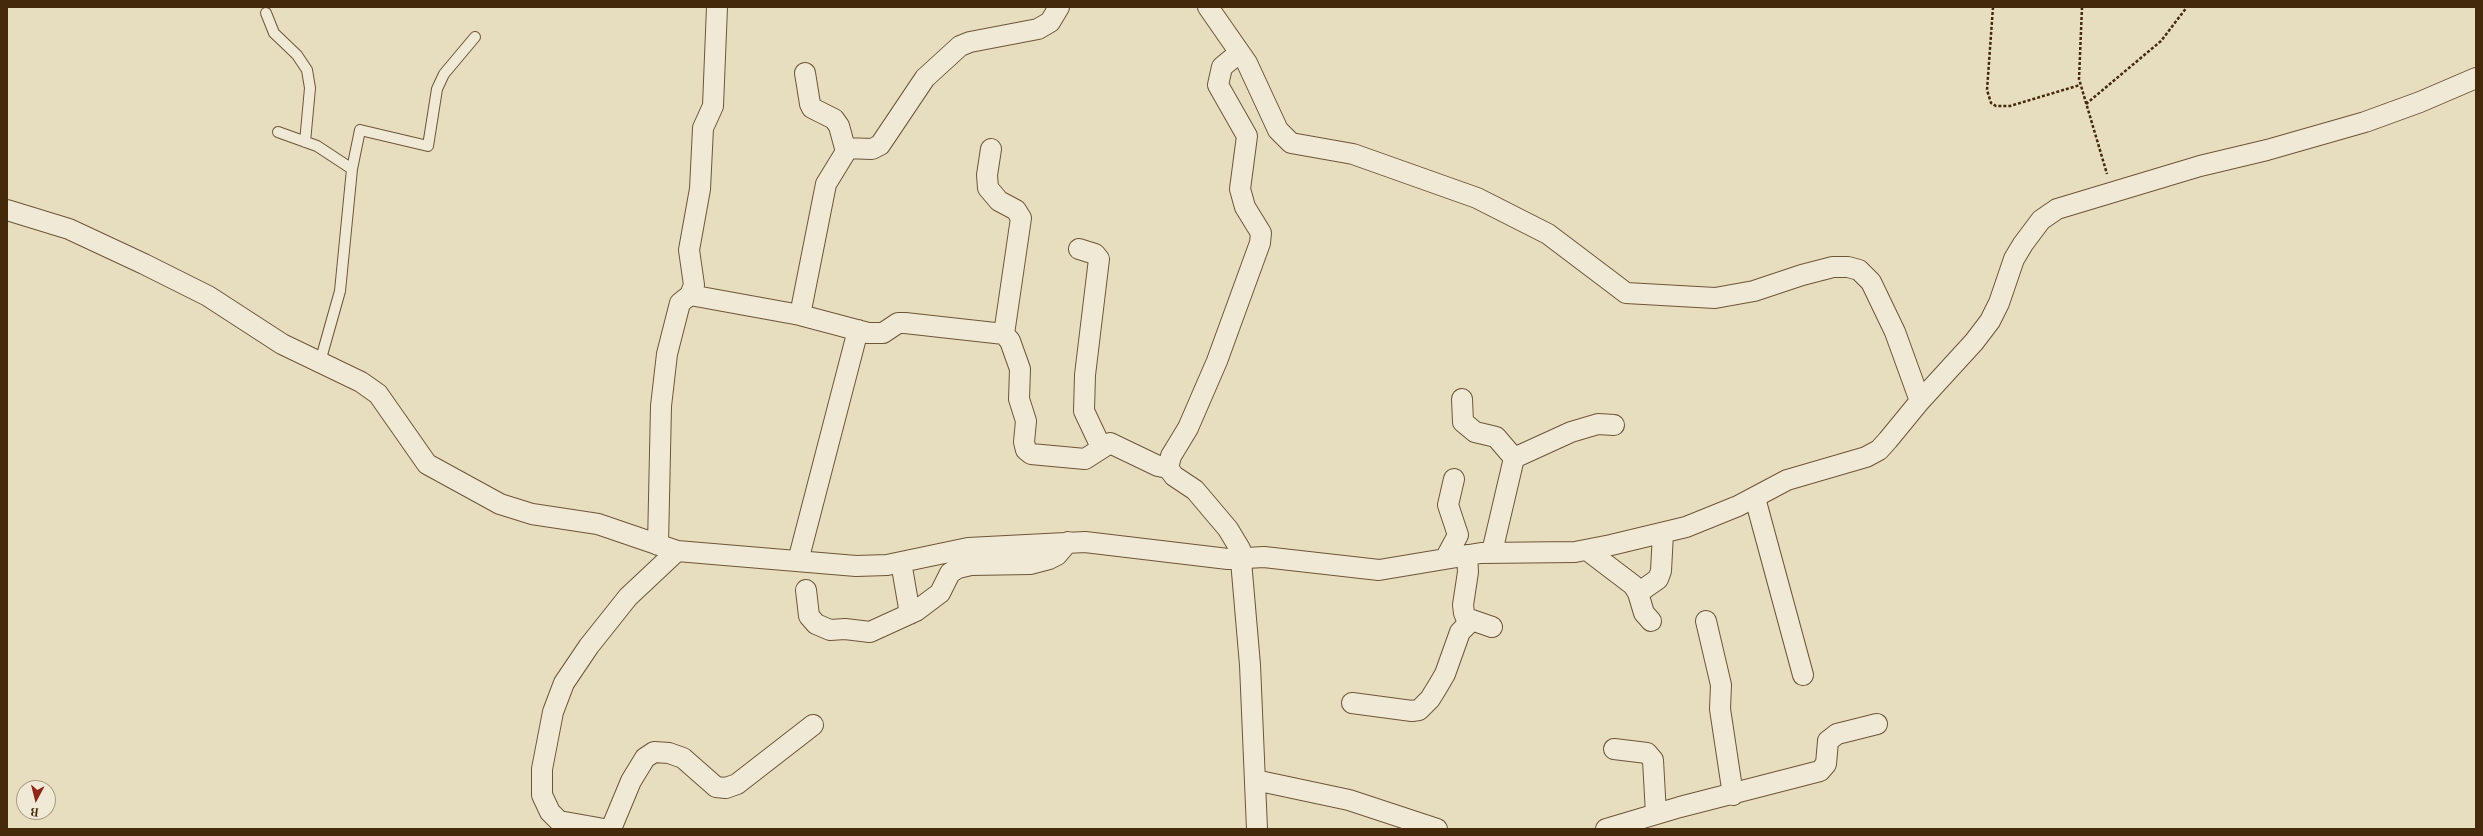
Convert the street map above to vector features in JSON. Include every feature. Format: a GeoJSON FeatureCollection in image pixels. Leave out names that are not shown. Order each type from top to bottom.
{"type":"FeatureCollection","features":[{"type":"Feature","properties":{"kind":"street"},"geometry":{"type":"LineString","coordinates":[[658,545],[660,406],[667,354],[680,303],[690,295],[694,285],[689,250],[700,189],[703,128],[712,106],[718,7]]}},
{"type":"Feature","properties":{"kind":"street"},"geometry":{"type":"LineString","coordinates":[[846,148],[872,149],[880,145],[925,78],[960,46],[970,42],[1038,29],[1050,22],[1059,7]]}},
{"type":"Feature","properties":{"kind":"street"},"geometry":{"type":"LineString","coordinates":[[1208,7],[1247,63],[1278,130],[1291,143],[1353,154],[1477,198],[1548,234],[1626,293],[1715,298],[1754,291],[1802,275],[1833,267],[1848,267],[1859,270],[1871,282],[1895,332],[1920,401]]}},
{"type":"Feature","properties":{"kind":"street"},"geometry":{"type":"LineString","coordinates":[[1168,468],[1171,456],[1188,428],[1217,361],[1260,242],[1261,233],[1245,207],[1240,189],[1247,136],[1218,85],[1222,67],[1239,53]]}},
{"type":"Feature","properties":{"kind":"street"},"geometry":{"type":"LineString","coordinates":[[800,315],[826,184],[845,153],[846,148],[839,126],[834,119],[812,108],[805,73]]}},
{"type":"Feature","properties":{"kind":"street"},"geometry":{"type":"LineString","coordinates":[[7,210],[69,229],[159,271],[208,296],[282,344],[362,382],[378,394],[421,456],[433,468],[511,508],[532,514],[598,524],[677,551],[872,566],[901,562],[968,548],[1068,542],[1100,543],[1215,557],[1284,559],[1379,570],[1492,552],[1564,553],[1587,550],[1663,533],[1686,527],[1755,498],[1787,480],[1873,454],[1888,440],[1920,401],[1974,342],[1990,321],[1999,303],[2014,259],[2041,220],[2057,209],[2200,166],[2267,150],[2365,122],[2420,102],[2476,78]]}},
{"type":"Feature","properties":{"kind":"street"},"geometry":{"type":"LineString","coordinates":[[991,149],[987,175],[988,188],[999,201],[1016,210],[1021,218],[1004,334]]}},
{"type":"Feature","properties":{"kind":"street"},"geometry":{"type":"LineString","coordinates":[[1079,249],[1095,254],[1099,259],[1085,375],[1084,410],[1101,447]]}},
{"type":"Feature","properties":{"kind":"street"},"geometry":{"type":"LineString","coordinates":[[690,295],[800,315],[858,330],[879,333],[898,323],[905,323],[1004,334],[1010,341],[1020,369],[1019,399],[1026,421],[1024,442],[1026,450],[1031,454],[1085,459],[1090,458],[1107,443],[1117,444],[1151,463],[1168,468],[1174,476],[1196,490],[1236,541],[1242,558],[1250,665],[1257,829]]}},
{"type":"Feature","properties":{"kind":"street"},"geometry":{"type":"LineString","coordinates":[[798,561],[858,330]]}},
{"type":"Feature","properties":{"kind":"street"},"geometry":{"type":"LineString","coordinates":[[1462,399],[1463,422],[1475,432],[1496,437],[1514,458]]}},
{"type":"Feature","properties":{"kind":"street"},"geometry":{"type":"LineString","coordinates":[[1514,458],[1571,432],[1598,424],[1614,425]]}},
{"type":"Feature","properties":{"kind":"street"},"geometry":{"type":"LineString","coordinates":[[1492,552],[1514,458]]}},
{"type":"Feature","properties":{"kind":"street"},"geometry":{"type":"LineString","coordinates":[[1445,559],[1458,535],[1448,504],[1454,479]]}},
{"type":"Feature","properties":{"kind":"street"},"geometry":{"type":"LineString","coordinates":[[1755,498],[1803,675]]}},
{"type":"Feature","properties":{"kind":"street"},"geometry":{"type":"LineString","coordinates":[[1638,593],[1658,579],[1661,572],[1663,533]]}},
{"type":"Feature","properties":{"kind":"street"},"geometry":{"type":"LineString","coordinates":[[806,590],[809,616],[816,624],[830,630],[845,629],[870,632],[910,614],[935,597],[940,593],[950,573],[958,568],[971,565],[1030,564],[1049,559],[1057,555],[1068,542]]}},
{"type":"Feature","properties":{"kind":"street"},"geometry":{"type":"LineString","coordinates":[[1587,550],[1628,580],[1638,593],[1642,609],[1651,621]]}},
{"type":"Feature","properties":{"kind":"street"},"geometry":{"type":"LineString","coordinates":[[604,829],[559,821],[550,812],[542,795],[542,769],[553,712],[564,683],[589,646],[628,597],[677,551]]}},
{"type":"Feature","properties":{"kind":"street"},"geometry":{"type":"LineString","coordinates":[[1466,555],[1468,572],[1463,604],[1466,618],[1492,627]]}},
{"type":"Feature","properties":{"kind":"street"},"geometry":{"type":"LineString","coordinates":[[901,562],[910,614]]}},
{"type":"Feature","properties":{"kind":"street"},"geometry":{"type":"LineString","coordinates":[[1352,703],[1412,711],[1419,710],[1430,699],[1445,674],[1460,632],[1472,620]]}},
{"type":"Feature","properties":{"kind":"street"},"geometry":{"type":"LineString","coordinates":[[1706,621],[1720,678],[1720,708],[1733,794]]}},
{"type":"Feature","properties":{"kind":"street"},"geometry":{"type":"LineString","coordinates":[[611,829],[631,781],[645,758],[654,752],[669,753],[683,758],[716,787],[726,788],[737,784],[813,724]]}},
{"type":"Feature","properties":{"kind":"street"},"geometry":{"type":"LineString","coordinates":[[1606,829],[1656,814],[1820,771],[1826,764],[1828,741],[1832,737],[1837,734],[1877,724]]}},
{"type":"Feature","properties":{"kind":"street"},"geometry":{"type":"LineString","coordinates":[[1614,749],[1646,753],[1653,760],[1656,814]]}},
{"type":"Feature","properties":{"kind":"street"},"geometry":{"type":"LineString","coordinates":[[1255,780],[1349,800],[1437,829]]}},
{"type":"Feature","properties":{"kind":"lane"},"geometry":{"type":"LineString","coordinates":[[266,13],[274,33],[297,54],[307,70],[310,88],[305,142]]}},
{"type":"Feature","properties":{"kind":"lane"},"geometry":{"type":"LineString","coordinates":[[320,362],[340,291],[352,169],[360,130],[428,146],[437,89],[444,74],[475,37]]}},
{"type":"Feature","properties":{"kind":"lane"},"geometry":{"type":"LineString","coordinates":[[278,132],[316,146],[352,169]]}},
{"type":"Feature","properties":{"kind":"path"},"geometry":{"type":"LineString","coordinates":[[1993,7],[1987,90],[1991,103],[1996,106],[2010,106],[2080,85]]}},
{"type":"Feature","properties":{"kind":"path"},"geometry":{"type":"LineString","coordinates":[[2082,7],[2078,69],[2080,85],[2112,192]]}},
{"type":"Feature","properties":{"kind":"path"},"geometry":{"type":"LineString","coordinates":[[2086,104],[2161,41],[2188,7]]}}]}
